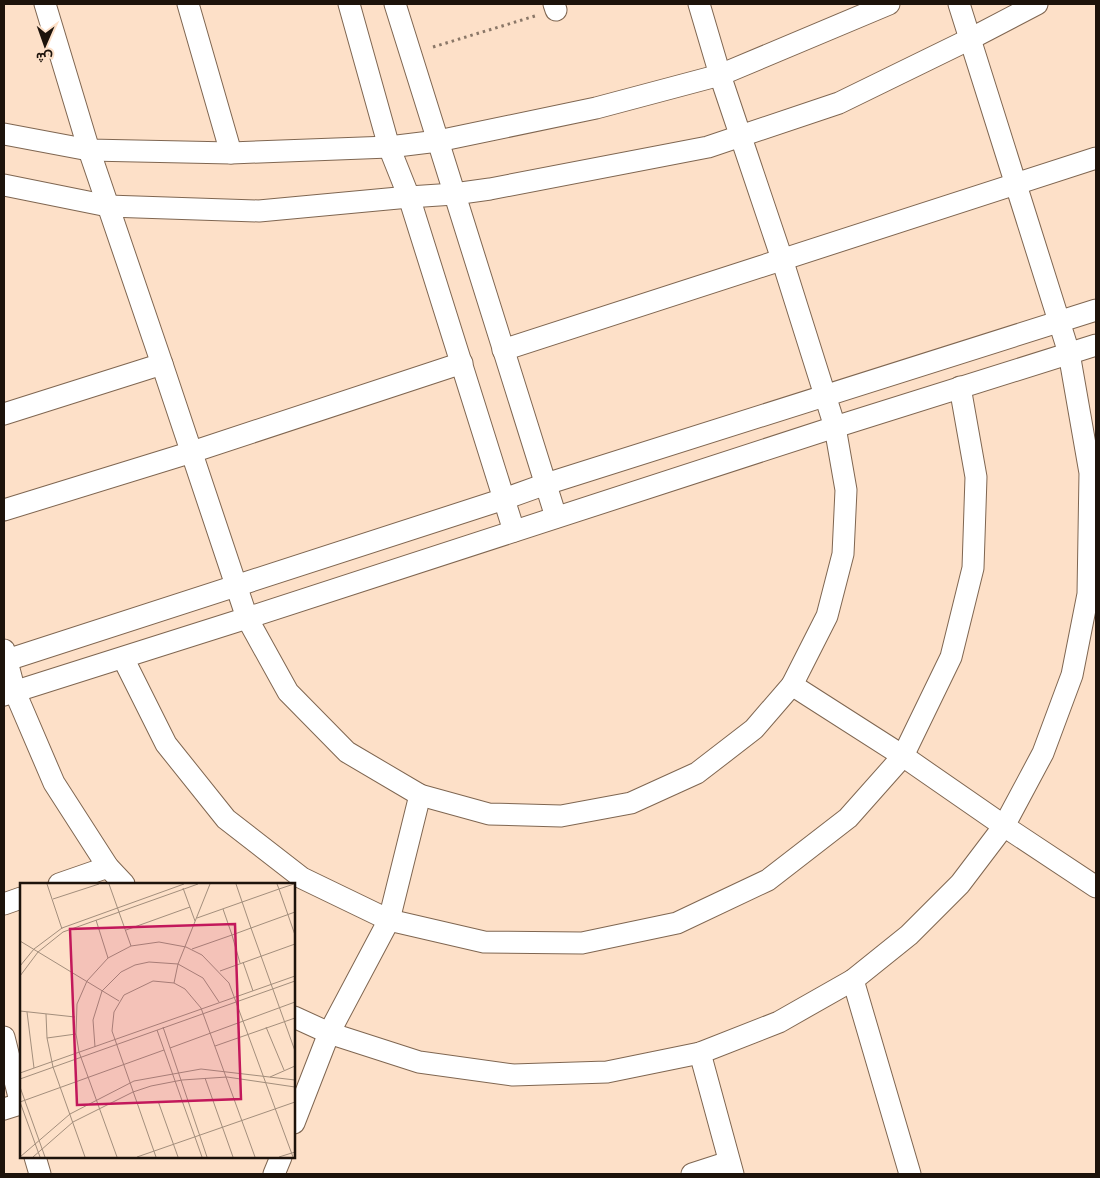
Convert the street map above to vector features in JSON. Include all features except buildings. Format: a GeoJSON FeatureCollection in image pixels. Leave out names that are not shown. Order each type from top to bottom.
{"type":"FeatureCollection","features":[{"type":"Feature","properties":{"kind":"street"},"geometry":{"type":"LineString","coordinates":[[45,4],[89,150],[247,618],[288,692],[347,752],[420,795],[490,814],[561,816],[631,803],[697,773],[754,730],[792,685],[827,616],[843,554],[846,490],[835,427],[782,259],[720,75],[699,4]]}},
{"type":"Feature","properties":{"kind":"street"},"geometry":{"type":"LineString","coordinates":[[188,4],[231,153]]}},
{"type":"Feature","properties":{"kind":"street"},"geometry":{"type":"LineString","coordinates":[[349,4],[389,146],[409,197],[514,531]]}},
{"type":"Feature","properties":{"kind":"street"},"geometry":{"type":"LineString","coordinates":[[395,4],[556,517]]}},
{"type":"Feature","properties":{"kind":"street"},"geometry":{"type":"LineString","coordinates":[[4,134],[89,150],[231,153],[389,146],[438,141],[596,108],[720,75],[889,4]]}},
{"type":"Feature","properties":{"kind":"street"},"geometry":{"type":"LineString","coordinates":[[295,1017],[329,1034],[419,1062],[513,1075],[607,1072],[700,1052],[779,1022],[852,980],[910,935],[960,884],[1004,826],[1044,753],[1072,675],[1092,594],[1093,473],[1069,353],[959,4]]}},
{"type":"Feature","properties":{"kind":"street"},"geometry":{"type":"LineString","coordinates":[[4,186],[108,206],[259,211],[454,194],[500,188],[708,147],[839,103],[1037,4]]}},
{"type":"Feature","properties":{"kind":"street"},"geometry":{"type":"LineString","coordinates":[[503,350],[1096,158]]}},
{"type":"Feature","properties":{"kind":"street"},"geometry":{"type":"LineString","coordinates":[[123,883],[108,867],[54,784],[10,694],[5,657],[237,586],[546,484],[1096,310]]}},
{"type":"Feature","properties":{"kind":"street"},"geometry":{"type":"LineString","coordinates":[[10,694],[835,427],[1096,345]]}},
{"type":"Feature","properties":{"kind":"street"},"geometry":{"type":"LineString","coordinates":[[4,510],[192,452],[462,363]]}},
{"type":"Feature","properties":{"kind":"street"},"geometry":{"type":"LineString","coordinates":[[4,414],[162,364]]}},
{"type":"Feature","properties":{"kind":"street"},"geometry":{"type":"LineString","coordinates":[[123,658],[166,744],[226,818],[302,878],[389,920],[484,942],[552,943],[582,943],[677,923],[768,880],[848,818],[903,756],[951,657],[973,568],[976,477],[960,387]]}},
{"type":"Feature","properties":{"kind":"street"},"geometry":{"type":"LineString","coordinates":[[792,685],[903,756],[1096,887]]}},
{"type":"Feature","properties":{"kind":"street"},"geometry":{"type":"LineString","coordinates":[[295,1120],[329,1034],[389,920],[420,795]]}},
{"type":"Feature","properties":{"kind":"street"},"geometry":{"type":"LineString","coordinates":[[62,883],[108,867]]}},
{"type":"Feature","properties":{"kind":"street"},"geometry":{"type":"LineString","coordinates":[[4,904],[20,898]]}},
{"type":"Feature","properties":{"kind":"street"},"geometry":{"type":"LineString","coordinates":[[852,980],[910,1174]]}},
{"type":"Feature","properties":{"kind":"street"},"geometry":{"type":"LineString","coordinates":[[4,1037],[17,1106]]}},
{"type":"Feature","properties":{"kind":"street"},"geometry":{"type":"LineString","coordinates":[[692,1174],[731,1168],[700,1052]]}},
{"type":"Feature","properties":{"kind":"street"},"geometry":{"type":"LineString","coordinates":[[36,1158],[40,1174]]}},
{"type":"Feature","properties":{"kind":"street"},"geometry":{"type":"LineString","coordinates":[[274,1174],[280,1158]]}},
{"type":"Feature","properties":{"kind":"path"},"geometry":{"type":"LineString","coordinates":[[411,54],[555,7]]}}]}
